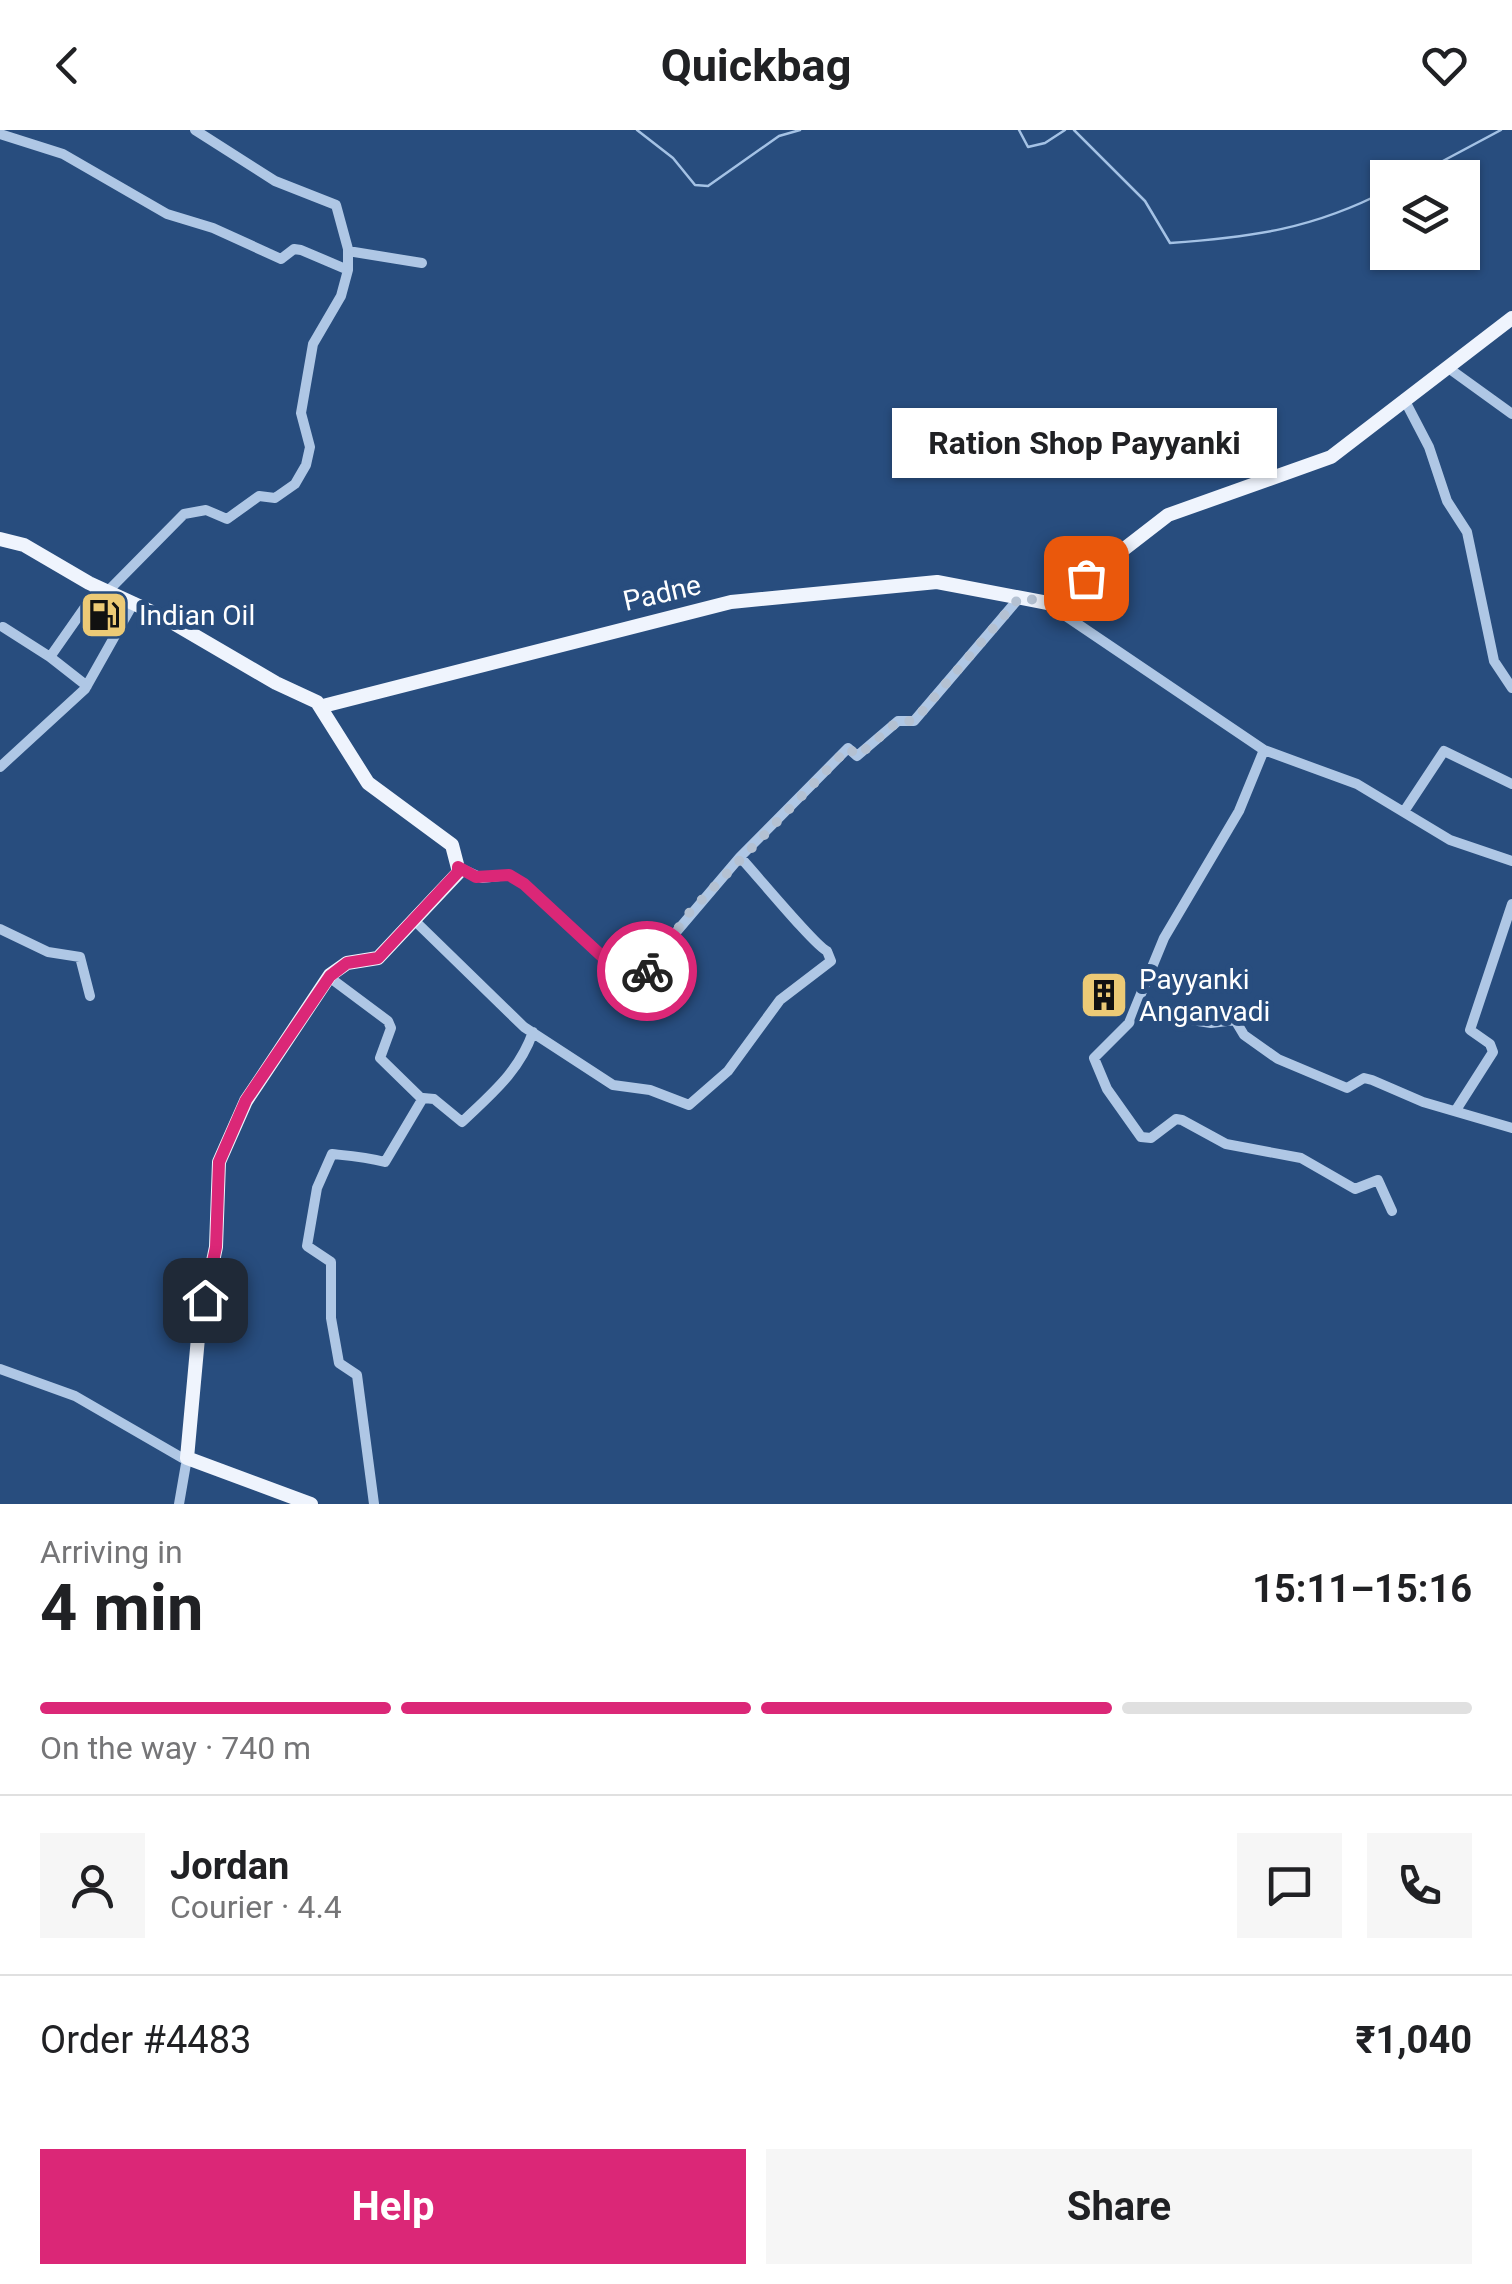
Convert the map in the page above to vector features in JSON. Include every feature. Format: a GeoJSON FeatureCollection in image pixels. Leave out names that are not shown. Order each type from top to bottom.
{"type":"FeatureCollection","features":[{"type":"Feature","properties":{"kind":"main road"},"geometry":{"type":"LineString","coordinates":[[1048,604],[1168,515],[1310,468],[1350,443],[1512,318]]}},
{"type":"Feature","properties":{"kind":"main road"},"geometry":{"type":"LineString","coordinates":[[0,539],[24,545],[103,590],[134,602],[322,706],[368,783],[452,845],[458,872],[414,920],[378,958],[347,963],[329,977],[246,1100],[219,1162],[216,1247],[200,1327],[185,1459],[310,1504]]}},
{"type":"Feature","properties":{"kind":"main road","name":"Padne"},"geometry":{"type":"LineString","coordinates":[[322,706],[731,602],[937,582],[1048,604]]}},
{"type":"Feature","properties":{"kind":"street"},"geometry":{"type":"LineString","coordinates":[[50,657],[103,590],[184,514],[206,510],[227,519],[259,496],[275,498],[295,484],[310,447],[301,413],[313,344],[341,296],[348,270],[348,251],[336,205],[274,181],[195,130]]}},
{"type":"Feature","properties":{"kind":"street"},"geometry":{"type":"LineString","coordinates":[[0,134],[63,154],[167,214],[212,228],[281,258],[294,249],[301,250],[348,270]]}},
{"type":"Feature","properties":{"kind":"street"},"geometry":{"type":"LineString","coordinates":[[348,251],[422,263]]}},
{"type":"Feature","properties":{"kind":"street"},"geometry":{"type":"LineString","coordinates":[[1446,367],[1512,414]]}},
{"type":"Feature","properties":{"kind":"street"},"geometry":{"type":"LineString","coordinates":[[1404,399],[1429,447],[1447,501],[1468,532],[1494,661],[1512,688]]}},
{"type":"Feature","properties":{"kind":"street"},"geometry":{"type":"LineString","coordinates":[[458,867],[476,877],[509,875],[524,884],[632,984],[740,857],[848,748],[858,756],[898,721],[914,721],[1020,597]]}},
{"type":"Feature","properties":{"kind":"street"},"geometry":{"type":"LineString","coordinates":[[0,767],[86,686],[134,602]]}},
{"type":"Feature","properties":{"kind":"street"},"geometry":{"type":"LineString","coordinates":[[1048,604],[1264,750],[1357,784],[1450,840],[1512,861]]}},
{"type":"Feature","properties":{"kind":"street"},"geometry":{"type":"LineString","coordinates":[[3,627],[86,686]]}},
{"type":"Feature","properties":{"kind":"street"},"geometry":{"type":"LineString","coordinates":[[1264,750],[1239,810],[1164,938],[1124,1030],[1094,1058],[1107,1089],[1141,1136],[1151,1138],[1176,1119],[1182,1120],[1226,1144],[1300,1158],[1355,1189],[1378,1180],[1392,1211]]}},
{"type":"Feature","properties":{"kind":"street"},"geometry":{"type":"LineString","coordinates":[[1405,810],[1444,751],[1512,784]]}},
{"type":"Feature","properties":{"kind":"street"},"geometry":{"type":"LineString","coordinates":[[414,920],[509,1016],[613,1086],[650,1090],[689,1105],[728,1071],[780,1000],[830,960],[827,951],[811,942],[796,915],[740,857]]}},
{"type":"Feature","properties":{"kind":"street"},"geometry":{"type":"LineString","coordinates":[[1456,1110],[1493,1052],[1490,1044],[1470,1030],[1512,904]]}},
{"type":"Feature","properties":{"kind":"street"},"geometry":{"type":"LineString","coordinates":[[0,928],[48,952],[80,957],[90,996]]}},
{"type":"Feature","properties":{"kind":"street"},"geometry":{"type":"LineString","coordinates":[[329,977],[388,1021],[390,1028],[380,1058],[422,1099],[434,1100],[462,1122],[489,1101],[514,1070],[533,1032]]}},
{"type":"Feature","properties":{"kind":"street"},"geometry":{"type":"LineString","coordinates":[[1134,1011],[1210,1023],[1235,1020],[1244,1035],[1308,1075],[1347,1088],[1364,1078],[1372,1080],[1512,1128]]}},
{"type":"Feature","properties":{"kind":"street"},"geometry":{"type":"LineString","coordinates":[[374,1504],[357,1375],[339,1363],[334,1346],[331,1262],[306,1246],[317,1188],[332,1154],[352,1159],[367,1154],[386,1162],[422,1099]]}},
{"type":"Feature","properties":{"kind":"street"},"geometry":{"type":"LineString","coordinates":[[0,1369],[75,1396],[185,1459],[179,1504]]}},
{"type":"Feature","properties":{"kind":"waterway"},"geometry":{"type":"LineString","coordinates":[[637,130],[673,158],[695,185],[708,186],[779,136],[800,130]]}},
{"type":"Feature","properties":{"kind":"waterway"},"geometry":{"type":"LineString","coordinates":[[1019,130],[1028,147],[1045,143],[1065,130]]}},
{"type":"Feature","properties":{"kind":"waterway"},"geometry":{"type":"LineString","coordinates":[[1074,130],[1145,201],[1170,243],[1282,229],[1370,199]]}},
{"type":"Feature","properties":{"kind":"waterway"},"geometry":{"type":"LineString","coordinates":[[1445,160],[1501,130]]}},
{"type":"Feature","properties":{"kind":"way so far"},"geometry":{"type":"LineString","coordinates":[[647,971],[690,912],[791,802],[811,790],[848,748],[858,756],[898,721],[914,721],[1020,597],[1053,604],[1086,578]]}},
{"type":"Feature","properties":{"kind":"place","name":"Ration Shop Payyanki"},"geometry":{"type":"Point","coordinates":[1086,578]}},
{"type":"Feature","properties":{"kind":"place","name":"Indian Oil"},"geometry":{"type":"Point","coordinates":[104,615]}},
{"type":"Feature","properties":{"kind":"place","name":"Payyanki Anganvadi"},"geometry":{"type":"Point","coordinates":[1104,995]}},
{"type":"Feature","properties":{"kind":"route"},"geometry":{"type":"LineString","coordinates":[[205,1300],[216,1247],[219,1162],[246,1100],[330,976],[347,963],[378,958],[458,872],[458,867],[476,877],[509,875],[524,884],[632,984],[647,971]]}}]}
